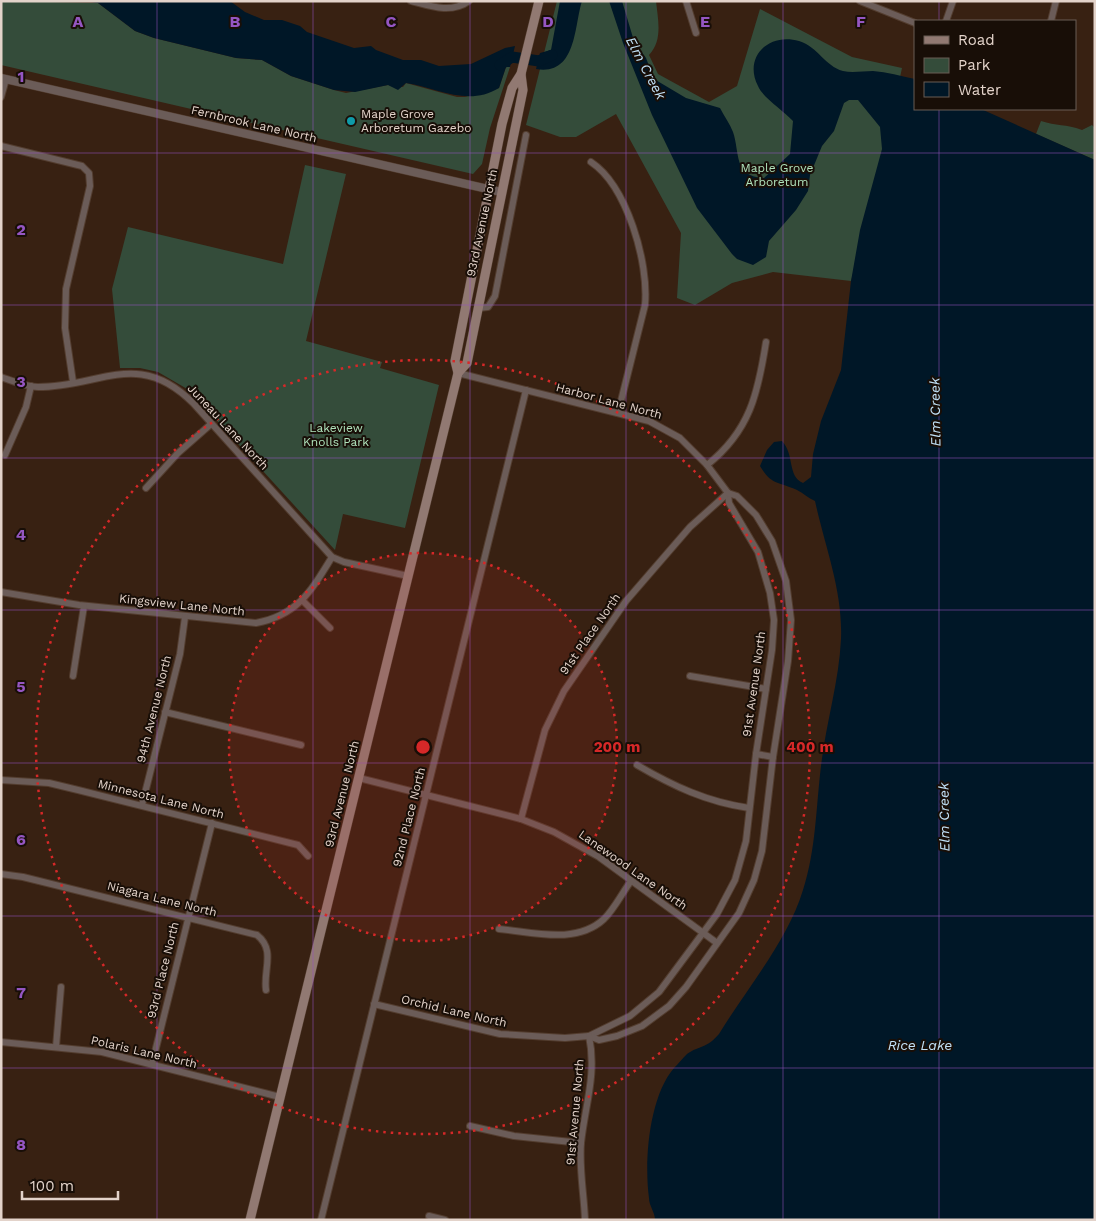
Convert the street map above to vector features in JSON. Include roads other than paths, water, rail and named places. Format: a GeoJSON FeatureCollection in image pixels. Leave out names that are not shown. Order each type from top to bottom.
{"type":"FeatureCollection","features":[{"type":"Feature","properties":{"kind":"main road","name":"93rd Avenue North"},"geometry":{"type":"LineString","coordinates":[[458,374],[455,360],[488,189],[512,88],[521,74],[539,1]]}},
{"type":"Feature","properties":{"kind":"main road","name":"93rd Avenue North"},"geometry":{"type":"LineString","coordinates":[[250,1220],[458,374],[467,363],[523,90],[521,74]]}},
{"type":"Feature","properties":{"kind":"street"},"geometry":{"type":"LineString","coordinates":[[410,1],[440,8],[456,8],[469,1]]}},
{"type":"Feature","properties":{"kind":"street"},"geometry":{"type":"LineString","coordinates":[[686,1],[696,33]]}},
{"type":"Feature","properties":{"kind":"street"},"geometry":{"type":"LineString","coordinates":[[860,1],[914,23]]}},
{"type":"Feature","properties":{"kind":"street"},"geometry":{"type":"LineString","coordinates":[[946,20],[953,1]]}},
{"type":"Feature","properties":{"kind":"street"},"geometry":{"type":"LineString","coordinates":[[1051,20],[1056,1]]}},
{"type":"Feature","properties":{"kind":"street"},"geometry":{"type":"LineString","coordinates":[[1,98],[4,78]]}},
{"type":"Feature","properties":{"kind":"street","name":"Fernbrook Lane North"},"geometry":{"type":"LineString","coordinates":[[4,78],[501,192]]}},
{"type":"Feature","properties":{"kind":"street"},"geometry":{"type":"LineString","coordinates":[[478,308],[488,307],[495,296],[526,135]]}},
{"type":"Feature","properties":{"kind":"street"},"geometry":{"type":"LineString","coordinates":[[1,146],[82,166],[90,174],[90,186],[70,267],[65,307],[73,382]]}},
{"type":"Feature","properties":{"kind":"street"},"geometry":{"type":"LineString","coordinates":[[591,162],[607,175],[627,208],[638,250],[645,293],[645,305],[618,413]]}},
{"type":"Feature","properties":{"kind":"street"},"geometry":{"type":"LineString","coordinates":[[501,192],[515,195]]}},
{"type":"Feature","properties":{"kind":"street"},"geometry":{"type":"LineString","coordinates":[[708,464],[731,442],[748,416],[758,386],[766,342]]}},
{"type":"Feature","properties":{"kind":"street","name":"Juneau Lane North"},"geometry":{"type":"LineString","coordinates":[[1,377],[31,386],[73,382],[125,373],[158,379],[184,394],[332,557]]}},
{"type":"Feature","properties":{"kind":"street","name":"Harbor Lane North"},"geometry":{"type":"LineString","coordinates":[[458,374],[618,413],[664,428],[688,444],[708,464],[728,493]]}},
{"type":"Feature","properties":{"kind":"street"},"geometry":{"type":"LineString","coordinates":[[5,454],[26,407],[31,386]]}},
{"type":"Feature","properties":{"kind":"street","name":"92nd Place North"},"geometry":{"type":"LineString","coordinates":[[321,1220],[526,390]]}},
{"type":"Feature","properties":{"kind":"street"},"geometry":{"type":"LineString","coordinates":[[146,488],[178,453],[211,424]]}},
{"type":"Feature","properties":{"kind":"street"},"geometry":{"type":"LineString","coordinates":[[589,1036],[599,1040],[617,1036],[642,1026],[660,1014],[686,987],[744,903],[760,862],[773,756],[791,641],[788,590],[772,541],[763,524],[737,496],[728,493]]}},
{"type":"Feature","properties":{"kind":"street","name":"91st Avenue North"},"geometry":{"type":"LineString","coordinates":[[585,1220],[581,1184],[581,1143],[593,1072],[589,1036],[630,1016],[659,992],[722,906],[735,880],[744,850],[773,640],[770,593],[758,552],[729,504],[728,493]]}},
{"type":"Feature","properties":{"kind":"street","name":"91st Place North"},"geometry":{"type":"LineString","coordinates":[[520,819],[545,730],[564,691],[610,621],[632,594],[690,527],[728,493]]}},
{"type":"Feature","properties":{"kind":"street"},"geometry":{"type":"LineString","coordinates":[[332,557],[344,562],[408,576]]}},
{"type":"Feature","properties":{"kind":"street","name":"Kingsview Lane North"},"geometry":{"type":"LineString","coordinates":[[1,592],[84,606],[256,623],[282,616],[302,600],[315,586],[332,557]]}},
{"type":"Feature","properties":{"kind":"street"},"geometry":{"type":"LineString","coordinates":[[302,600],[330,628]]}},
{"type":"Feature","properties":{"kind":"street"},"geometry":{"type":"LineString","coordinates":[[73,676],[84,606]]}},
{"type":"Feature","properties":{"kind":"street","name":"94th Avenue North"},"geometry":{"type":"LineString","coordinates":[[142,805],[180,654],[186,617]]}},
{"type":"Feature","properties":{"kind":"street"},"geometry":{"type":"LineString","coordinates":[[690,676],[766,689]]}},
{"type":"Feature","properties":{"kind":"street"},"geometry":{"type":"LineString","coordinates":[[165,712],[301,745]]}},
{"type":"Feature","properties":{"kind":"street","name":"91st Avenue North"},"geometry":{"type":"LineString","coordinates":[[756,754],[773,756]]}},
{"type":"Feature","properties":{"kind":"street"},"geometry":{"type":"LineString","coordinates":[[637,765],[664,781],[703,799],[749,808]]}},
{"type":"Feature","properties":{"kind":"street","name":"Lanewood Lane North"},"geometry":{"type":"LineString","coordinates":[[359,778],[520,819],[577,843],[717,943]]}},
{"type":"Feature","properties":{"kind":"street","name":"Minnesota Lane North"},"geometry":{"type":"LineString","coordinates":[[1,780],[49,784],[142,805],[298,845],[308,856]]}},
{"type":"Feature","properties":{"kind":"street","name":"93rd Place North"},"geometry":{"type":"LineString","coordinates":[[152,1064],[212,823]]}},
{"type":"Feature","properties":{"kind":"street","name":"Niagara Lane North"},"geometry":{"type":"LineString","coordinates":[[1,874],[251,932],[263,939],[268,952],[264,978],[266,990]]}},
{"type":"Feature","properties":{"kind":"street"},"geometry":{"type":"LineString","coordinates":[[499,929],[557,935],[582,932],[604,919],[631,881]]}},
{"type":"Feature","properties":{"kind":"street"},"geometry":{"type":"LineString","coordinates":[[56,1047],[61,987]]}},
{"type":"Feature","properties":{"kind":"street","name":"Orchid Lane North"},"geometry":{"type":"LineString","coordinates":[[374,1004],[500,1034],[565,1038],[589,1036]]}},
{"type":"Feature","properties":{"kind":"street","name":"Polaris Lane North"},"geometry":{"type":"LineString","coordinates":[[1,1042],[102,1052],[280,1096]]}},
{"type":"Feature","properties":{"kind":"street"},"geometry":{"type":"LineString","coordinates":[[470,1126],[514,1136],[581,1143]]}},
{"type":"Feature","properties":{"kind":"street"},"geometry":{"type":"LineString","coordinates":[[428,1216],[445,1220]]}},
{"type":"Feature","properties":{"kind":"water"},"geometry":{"type":"Polygon","coordinates":[[[85,1],[230,1],[245,12],[264,20],[282,20],[300,26],[307,32],[354,48],[371,46],[376,50],[403,60],[421,60],[439,66],[471,64],[505,48],[515,46],[510,67],[506,67],[499,88],[476,96],[453,94],[406,83],[398,90],[388,85],[355,92],[334,90],[291,76],[262,60],[236,58],[154,38],[135,31],[98,3],[85,1]]]}},
{"type":"Feature","properties":{"kind":"water"},"geometry":{"type":"Polygon","coordinates":[[[560,1],[582,1],[571,47],[559,65],[549,69],[536,69],[540,53],[551,50],[560,1]]]}},
{"type":"Feature","properties":{"kind":"water","name":"Rice Lake"},"geometry":{"type":"Polygon","coordinates":[[[609,1],[622,1],[634,41],[646,58],[654,79],[686,98],[720,108],[733,132],[742,168],[754,177],[764,178],[790,154],[793,121],[761,90],[754,75],[756,57],[762,49],[778,40],[788,39],[806,44],[831,65],[843,71],[873,71],[914,79],[914,110],[983,110],[1095,160],[1095,1220],[655,1220],[649,1201],[647,1166],[650,1130],[659,1095],[674,1068],[687,1054],[707,1045],[719,1034],[766,964],[796,909],[811,860],[823,750],[840,655],[841,621],[839,604],[815,501],[797,490],[772,480],[760,466],[767,450],[774,442],[782,441],[789,452],[793,470],[798,480],[803,483],[811,477],[813,454],[821,421],[841,370],[851,281],[860,230],[882,149],[880,127],[858,100],[849,100],[844,103],[834,131],[822,146],[810,175],[808,191],[796,210],[769,241],[766,257],[753,265],[737,259],[697,208],[652,115],[623,43],[609,1]]]}},
{"type":"Feature","properties":{"kind":"waterway","name":"Elm Creek"},"geometry":{"type":"LineString","coordinates":[[500,65],[512,57],[539,61],[552,55]]}},
{"type":"Feature","properties":{"kind":"place","name":"Maple Grove Arboretum Gazebo"},"geometry":{"type":"Point","coordinates":[351,121]}},
{"type":"Feature","properties":{"kind":"park label","name":"Maple Grove Arboretum"},"geometry":{"type":"Point","coordinates":[777,175]}},
{"type":"Feature","properties":{"kind":"park label","name":"Lakeview Knolls Park"},"geometry":{"type":"Point","coordinates":[336,435]}}]}
